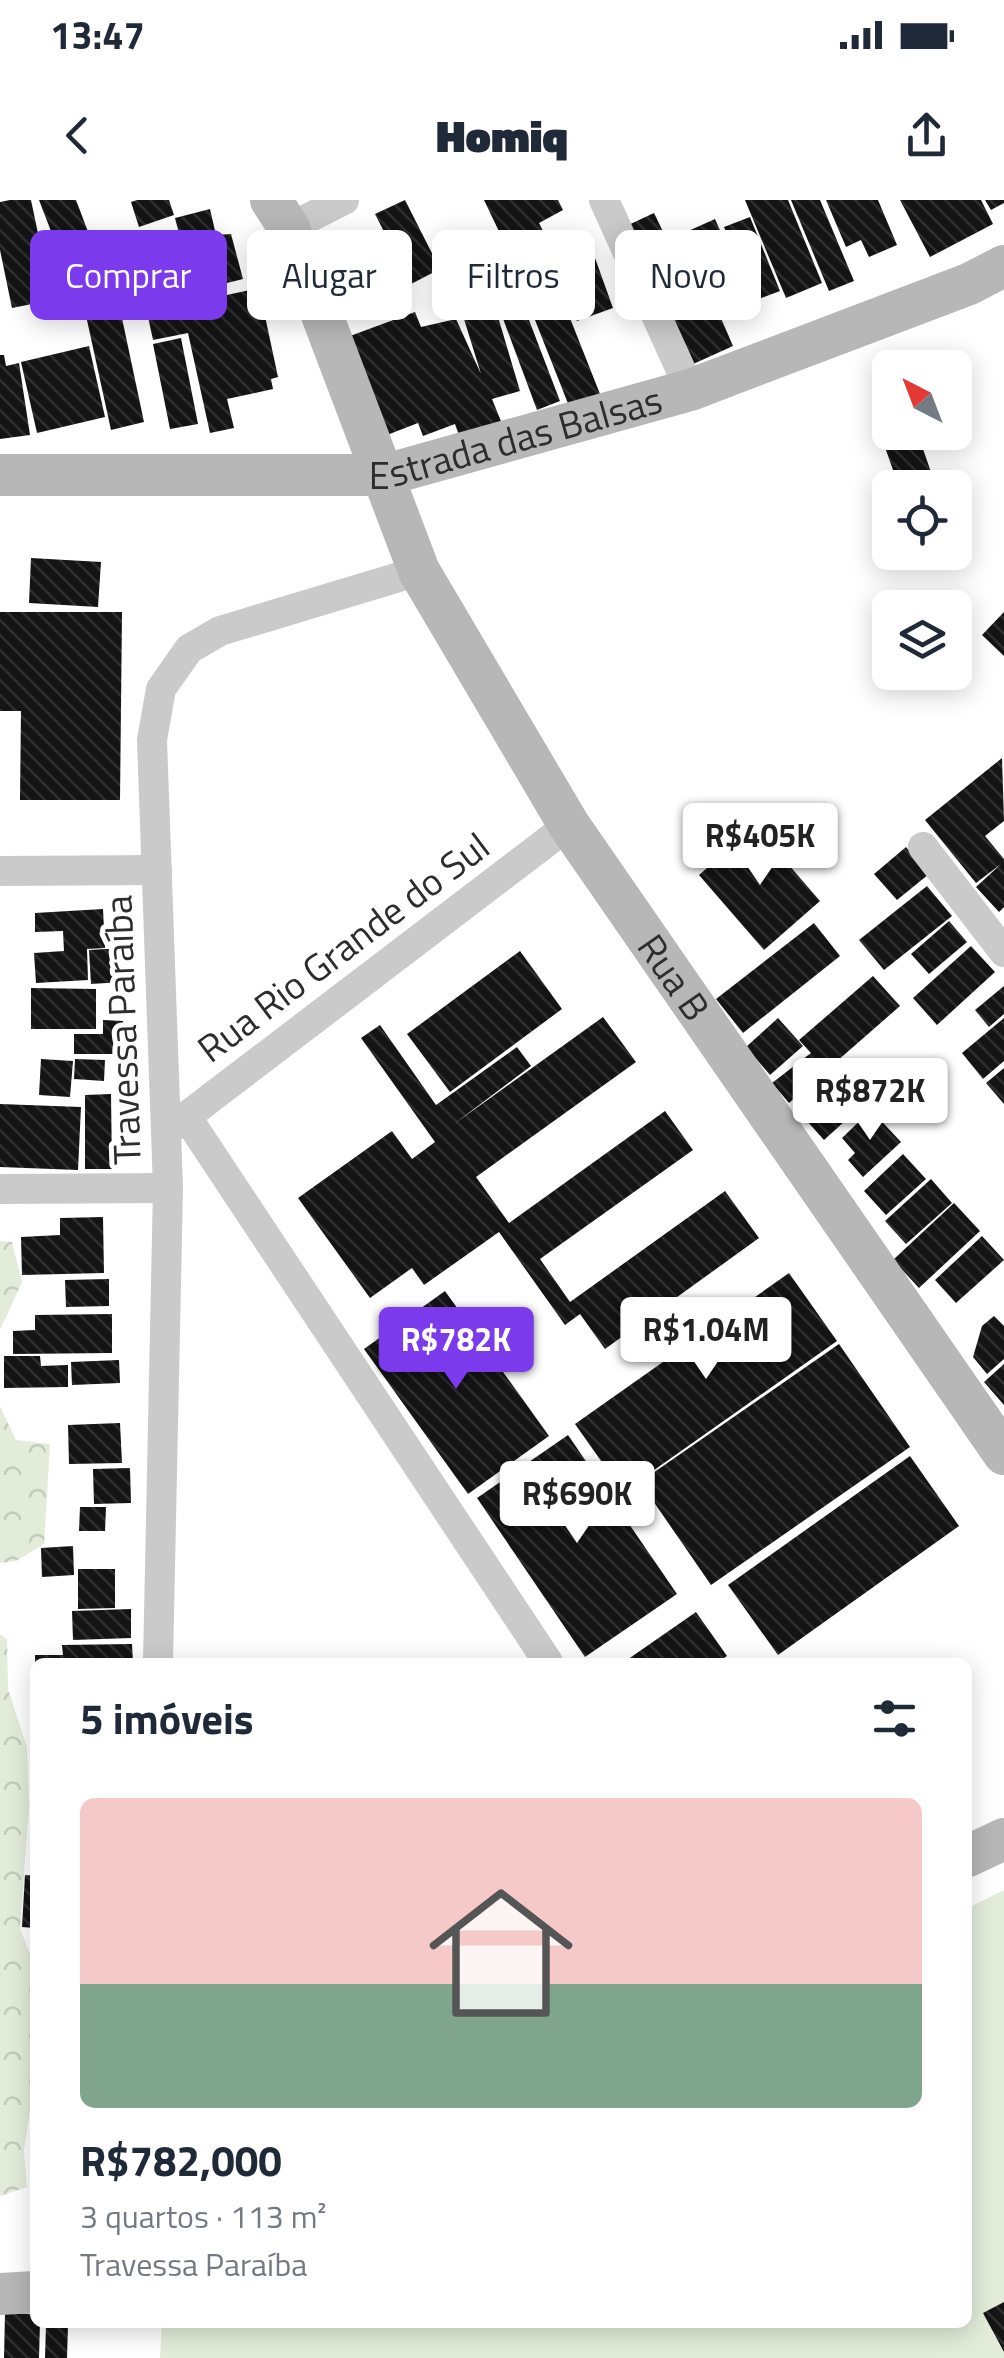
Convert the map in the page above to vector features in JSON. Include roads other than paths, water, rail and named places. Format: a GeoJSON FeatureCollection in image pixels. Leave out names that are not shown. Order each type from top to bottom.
{"type":"FeatureCollection","features":[{"type":"Feature","properties":{"kind":"street"},"geometry":{"type":"LineString","coordinates":[[280,214],[344,200]]}},
{"type":"Feature","properties":{"kind":"street"},"geometry":{"type":"LineString","coordinates":[[604,200],[690,390]]}},
{"type":"Feature","properties":{"kind":"street","name":"Rua B"},"geometry":{"type":"LineString","coordinates":[[280,214],[385,475],[419,571],[569,825],[1004,1454]]}},
{"type":"Feature","properties":{"kind":"street","name":"Estrada das Balsas"},"geometry":{"type":"LineString","coordinates":[[0,475],[385,475],[690,390],[970,284],[1004,266]]}},
{"type":"Feature","properties":{"kind":"street","name":"Travessa Paraíba"},"geometry":{"type":"LineString","coordinates":[[158,1658],[168,1188],[176,1124],[156,870],[152,740],[160,690],[189,650],[220,631],[419,571]]}},
{"type":"Feature","properties":{"kind":"street","name":"Rua Rio Grande do Sul"},"geometry":{"type":"LineString","coordinates":[[176,1124],[569,825]]}},
{"type":"Feature","properties":{"kind":"street"},"geometry":{"type":"LineString","coordinates":[[923,847],[1004,952]]}},
{"type":"Feature","properties":{"kind":"street"},"geometry":{"type":"LineString","coordinates":[[0,871],[156,870]]}},
{"type":"Feature","properties":{"kind":"street","name":"Travessa Paraíba"},"geometry":{"type":"LineString","coordinates":[[176,1124],[545,1658]]}},
{"type":"Feature","properties":{"kind":"street"},"geometry":{"type":"LineString","coordinates":[[0,1189],[168,1188]]}},
{"type":"Feature","properties":{"kind":"street"},"geometry":{"type":"LineString","coordinates":[[972,1854],[1004,1839]]}},
{"type":"Feature","properties":{"kind":"street"},"geometry":{"type":"LineString","coordinates":[[0,2294],[30,2292]]}}]}
